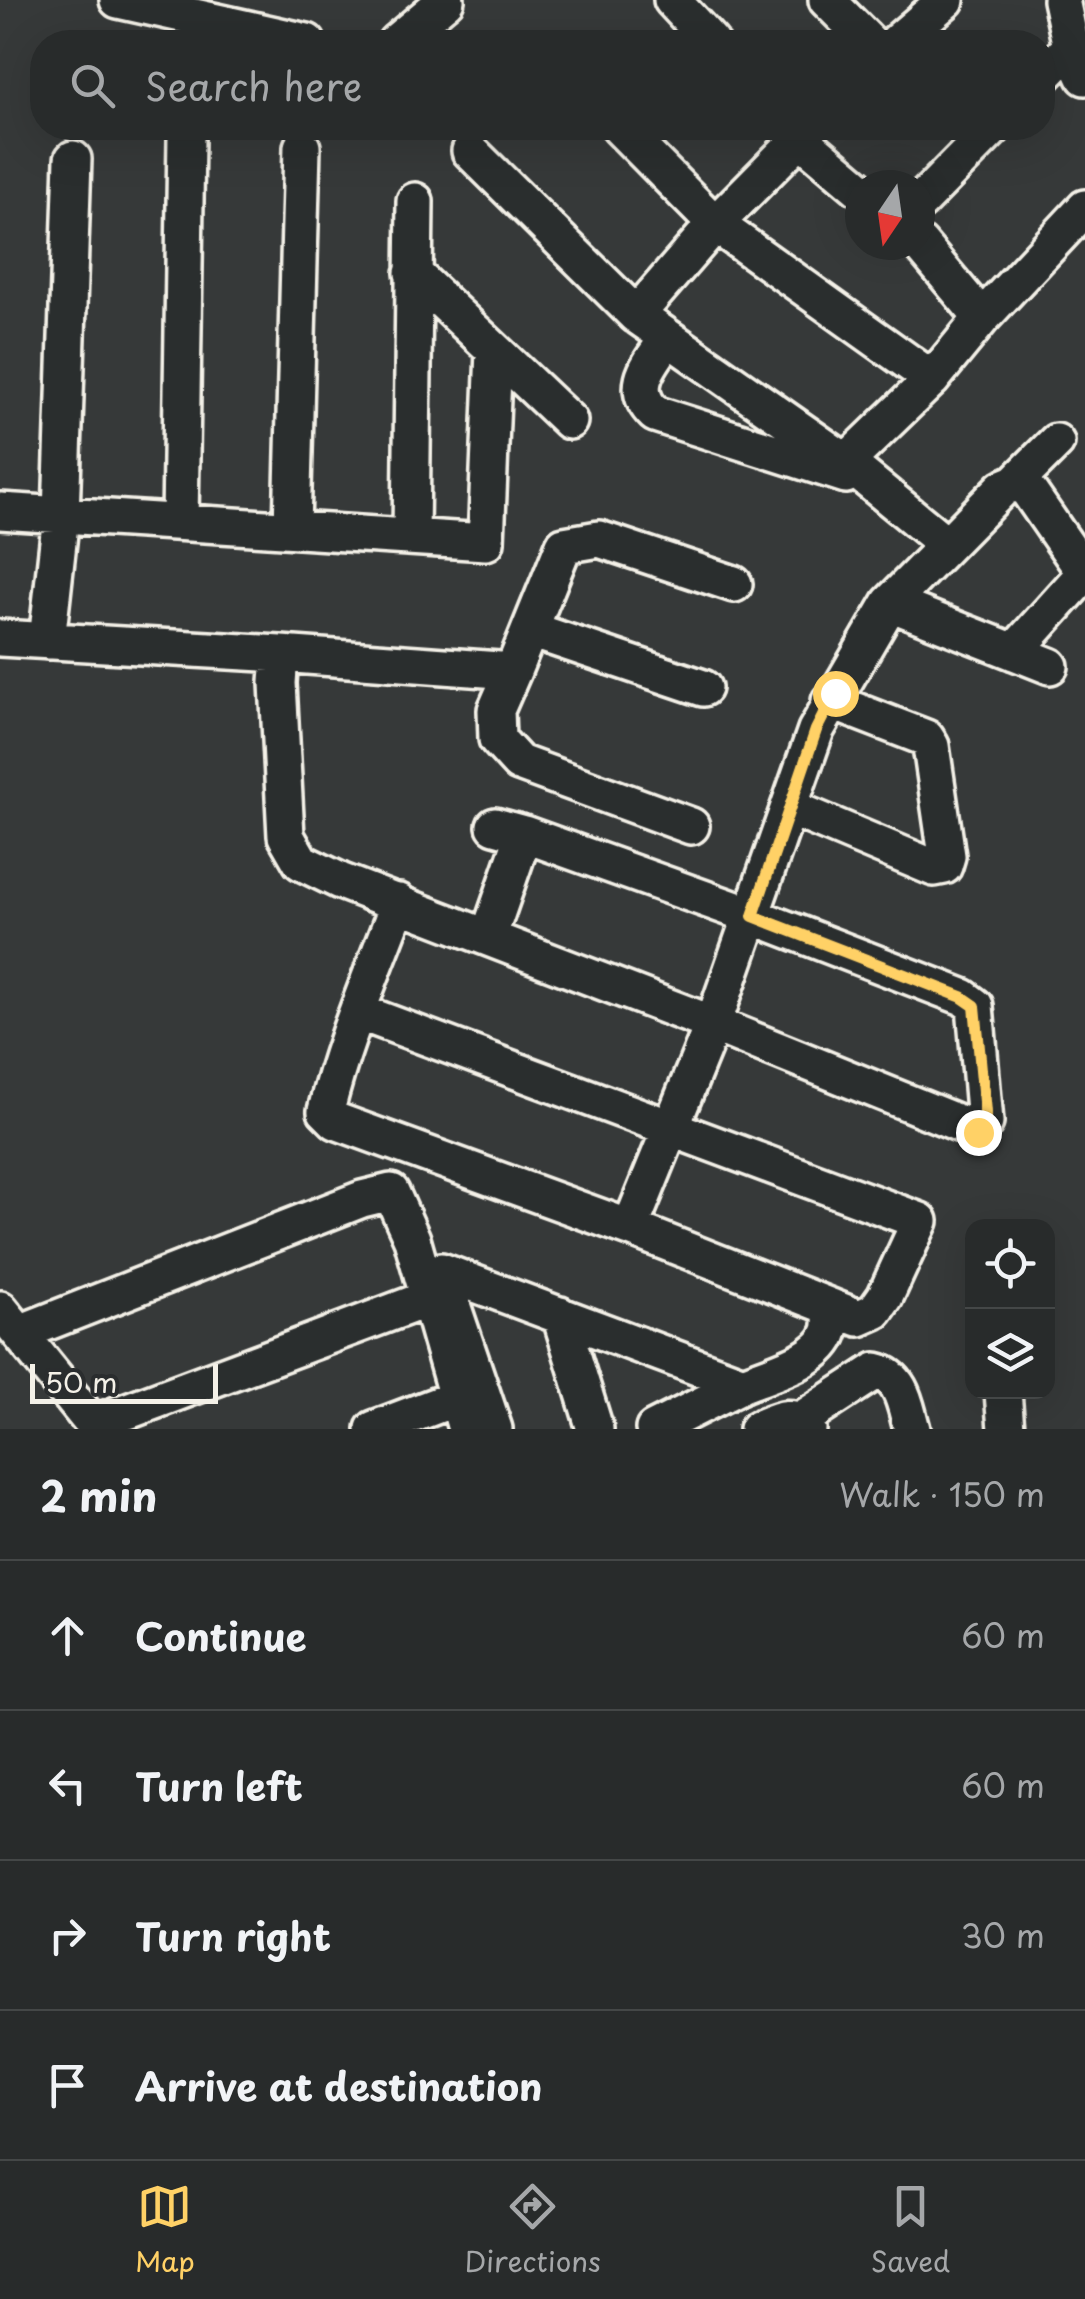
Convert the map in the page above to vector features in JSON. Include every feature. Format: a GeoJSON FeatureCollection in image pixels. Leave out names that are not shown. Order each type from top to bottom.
{"type":"FeatureCollection","features":[{"type":"Feature","properties":{"kind":"street"},"geometry":{"type":"LineString","coordinates":[[118,0],[253,30]]}},
{"type":"Feature","properties":{"kind":"street"},"geometry":{"type":"LineString","coordinates":[[410,30],[446,0]]}},
{"type":"Feature","properties":{"kind":"street"},"geometry":{"type":"LineString","coordinates":[[672,0],[700,30]]}},
{"type":"Feature","properties":{"kind":"street"},"geometry":{"type":"LineString","coordinates":[[827,0],[857,30]]}},
{"type":"Feature","properties":{"kind":"street"},"geometry":{"type":"LineString","coordinates":[[1061,0],[1078,62]]}},
{"type":"Feature","properties":{"kind":"street"},"geometry":{"type":"LineString","coordinates":[[909,30],[932,6]]}},
{"type":"Feature","properties":{"kind":"street"},"geometry":{"type":"LineString","coordinates":[[180,521],[186,140]]}},
{"type":"Feature","properties":{"kind":"street"},"geometry":{"type":"LineString","coordinates":[[632,140],[716,224],[932,379]]}},
{"type":"Feature","properties":{"kind":"street"},"geometry":{"type":"LineString","coordinates":[[636,315],[791,140]]}},
{"type":"Feature","properties":{"kind":"street"},"geometry":{"type":"LineString","coordinates":[[809,140],[845,174]]}},
{"type":"Feature","properties":{"kind":"street"},"geometry":{"type":"LineString","coordinates":[[935,187],[981,140]]}},
{"type":"Feature","properties":{"kind":"street"},"geometry":{"type":"LineString","coordinates":[[292,528],[302,147]]}},
{"type":"Feature","properties":{"kind":"street"},"geometry":{"type":"LineString","coordinates":[[470,151],[636,315],[860,473],[948,544]]}},
{"type":"Feature","properties":{"kind":"street"},"geometry":{"type":"LineString","coordinates":[[47,641],[61,514],[73,159]]}},
{"type":"Feature","properties":{"kind":"street"},"geometry":{"type":"LineString","coordinates":[[412,537],[415,201]]}},
{"type":"Feature","properties":{"kind":"street"},"geometry":{"type":"LineString","coordinates":[[860,473],[982,318],[1085,208]]}},
{"type":"Feature","properties":{"kind":"street"},"geometry":{"type":"LineString","coordinates":[[933,260],[982,318]]}},
{"type":"Feature","properties":{"kind":"street"},"geometry":{"type":"LineString","coordinates":[[414,273],[568,421]]}},
{"type":"Feature","properties":{"kind":"street"},"geometry":{"type":"LineString","coordinates":[[668,338],[646,371],[641,390],[644,403],[655,414],[860,473]]}},
{"type":"Feature","properties":{"kind":"street"},"geometry":{"type":"LineString","coordinates":[[0,510],[486,542],[494,351]]}},
{"type":"Feature","properties":{"kind":"street"},"geometry":{"type":"LineString","coordinates":[[630,1228],[713,1024],[816,730],[830,702],[890,603],[1003,488],[1015,482],[1056,442]]}},
{"type":"Feature","properties":{"kind":"street"},"geometry":{"type":"LineString","coordinates":[[1014,652],[1085,573],[1026,486],[1015,482]]}},
{"type":"Feature","properties":{"kind":"street"},"geometry":{"type":"LineString","coordinates":[[691,826],[518,762],[497,739],[496,710],[564,544],[599,539],[734,584]]}},
{"type":"Feature","properties":{"kind":"street"},"geometry":{"type":"LineString","coordinates":[[890,603],[1050,666]]}},
{"type":"Feature","properties":{"kind":"street"},"geometry":{"type":"LineString","coordinates":[[531,630],[703,688]]}},
{"type":"Feature","properties":{"kind":"street"},"geometry":{"type":"LineString","coordinates":[[0,638],[512,671]]}},
{"type":"Feature","properties":{"kind":"street"},"geometry":{"type":"LineString","coordinates":[[280,654],[286,836],[301,862],[978,1132],[985,1122],[975,1006],[962,997],[753,916],[510,830],[489,936]]}},
{"type":"Feature","properties":{"kind":"street"},"geometry":{"type":"LineString","coordinates":[[791,808],[934,868],[944,866],[947,856],[931,746],[926,738],[830,702]]}},
{"type":"Feature","properties":{"kind":"street"},"geometry":{"type":"LineString","coordinates":[[359,1012],[920,1220],[885,1297],[875,1311],[859,1318],[630,1228],[336,1121],[326,1112],[359,1012],[398,902]]}},
{"type":"Feature","properties":{"kind":"street"},"geometry":{"type":"LineString","coordinates":[[374,1429],[461,1414],[405,1148]]}},
{"type":"Feature","properties":{"kind":"street"},"geometry":{"type":"LineString","coordinates":[[494,1429],[434,1285],[392,1192],[11,1320],[95,1427],[434,1285],[560,1315],[743,1384]]}},
{"type":"Feature","properties":{"kind":"street"},"geometry":{"type":"LineString","coordinates":[[654,1429],[808,1356],[826,1339],[831,1307]]}},
{"type":"Feature","properties":{"kind":"street"},"geometry":{"type":"LineString","coordinates":[[560,1315],[595,1429]]}},
{"type":"Feature","properties":{"kind":"street"},"geometry":{"type":"LineString","coordinates":[[757,1429],[791,1417],[804,1425],[876,1372],[888,1374],[897,1383],[912,1429]]}},
{"type":"Feature","properties":{"kind":"street"},"geometry":{"type":"LineString","coordinates":[[1004,1399],[1006,1429]]}},
{"type":"Feature","properties":{"kind":"route"},"geometry":{"type":"LineString","coordinates":[[835,693],[816,730],[753,916],[962,997],[975,1006],[985,1112],[985,1122],[978,1132]]}}]}
